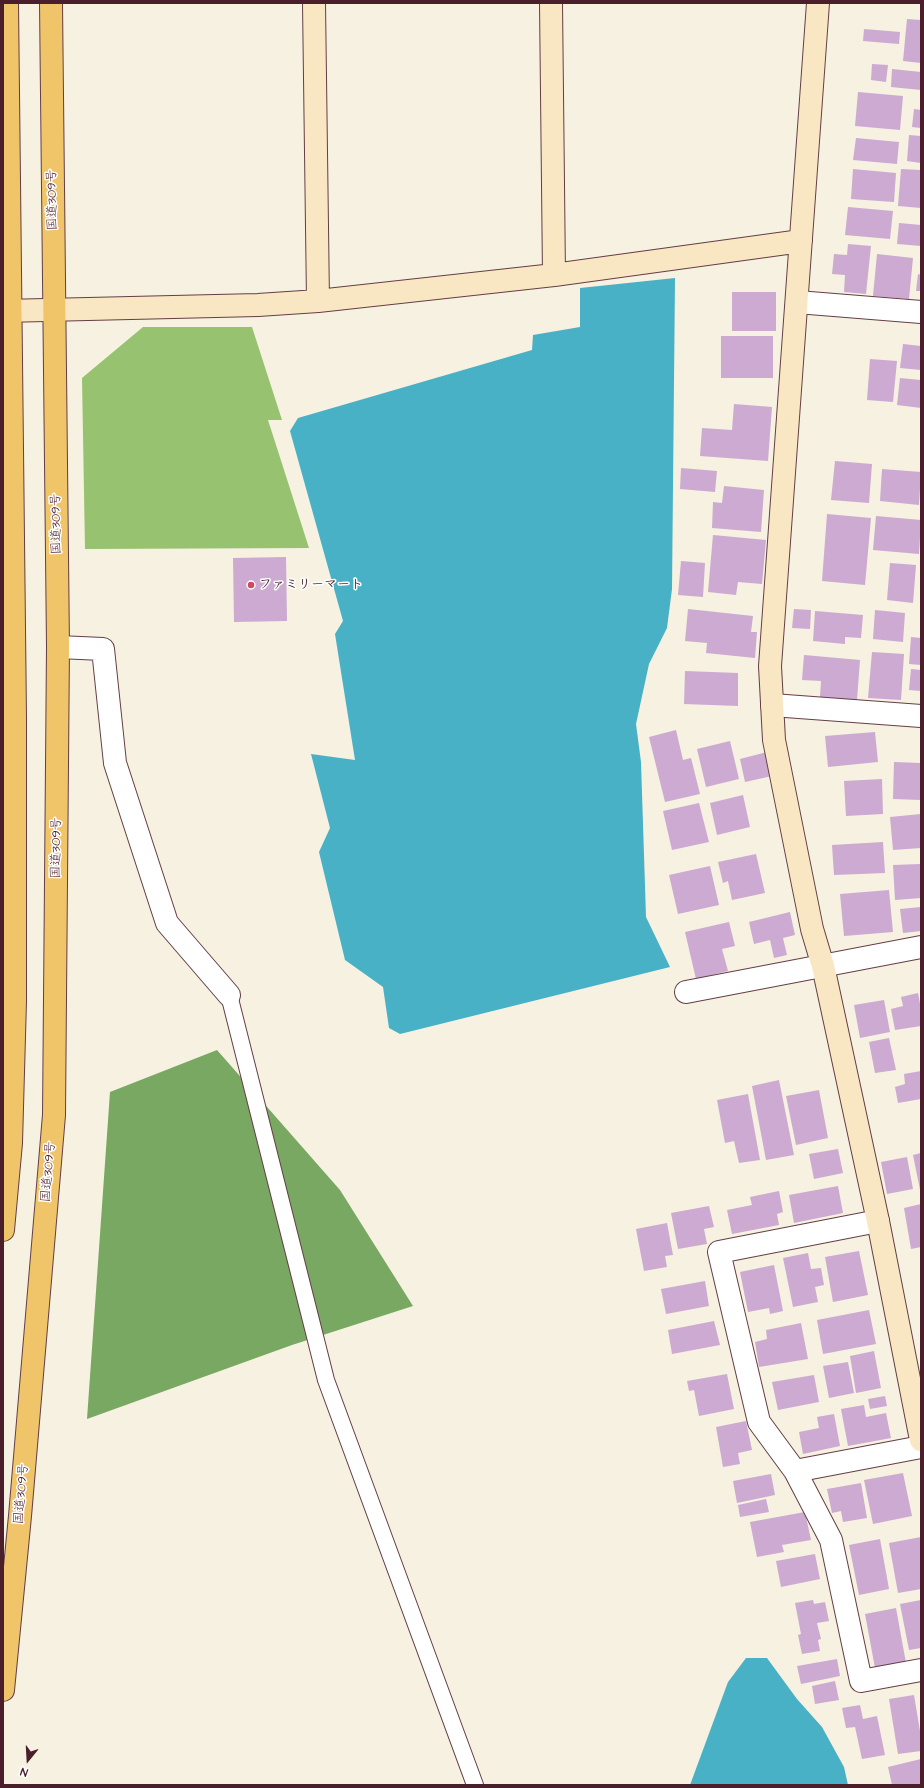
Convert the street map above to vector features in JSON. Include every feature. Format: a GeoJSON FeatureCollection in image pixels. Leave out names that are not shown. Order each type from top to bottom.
{"type":"FeatureCollection","features":[{"type":"Feature","properties":{"kind":"highway"},"geometry":{"type":"LineString","coordinates":[[3,1230],[15,1001],[15,827],[7,311],[6,3]]}},
{"type":"Feature","properties":{"kind":"highway","name":"国道309号"},"geometry":{"type":"LineString","coordinates":[[3,1690],[19,1524],[54,1115],[58,647],[51,3]]}},
{"type":"Feature","properties":{"kind":"street"},"geometry":{"type":"LineString","coordinates":[[314,3],[318,301]]}},
{"type":"Feature","properties":{"kind":"street"},"geometry":{"type":"LineString","coordinates":[[551,3],[554,275]]}},
{"type":"Feature","properties":{"kind":"street"},"geometry":{"type":"LineString","coordinates":[[818,3],[770,666],[774,740],[812,929],[823,966],[878,1222],[921,1440]]}},
{"type":"Feature","properties":{"kind":"street"},"geometry":{"type":"LineString","coordinates":[[7,311],[258,305],[318,301],[554,275],[801,241]]}},
{"type":"Feature","properties":{"kind":"street"},"geometry":{"type":"LineString","coordinates":[[796,302],[921,312]]}},
{"type":"Feature","properties":{"kind":"street"},"geometry":{"type":"LineString","coordinates":[[58,647],[103,649],[115,763],[166,923],[229,995]]}},
{"type":"Feature","properties":{"kind":"street"},"geometry":{"type":"LineString","coordinates":[[772,705],[921,716]]}},
{"type":"Feature","properties":{"kind":"street"},"geometry":{"type":"LineString","coordinates":[[686,992],[921,946]]}},
{"type":"Feature","properties":{"kind":"street"},"geometry":{"type":"LineString","coordinates":[[878,1222],[719,1252],[759,1422],[795,1471],[831,1540],[861,1680],[921,1670]]}},
{"type":"Feature","properties":{"kind":"street"},"geometry":{"type":"LineString","coordinates":[[795,1471],[921,1447]]}},
{"type":"Feature","properties":{"kind":"lane"},"geometry":{"type":"LineString","coordinates":[[229,995],[326,1380],[475,1785]]}},
{"type":"Feature","properties":{"kind":"green space"},"geometry":{"type":"Polygon","coordinates":[[[143,327],[252,327],[282,420],[268,420],[309,548],[85,549],[82,378],[143,327]]]}},
{"type":"Feature","properties":{"kind":"green space"},"geometry":{"type":"Polygon","coordinates":[[[217,1050],[340,1190],[413,1306],[292,1345],[87,1419],[110,1092],[217,1050]]]}},
{"type":"Feature","properties":{"kind":"water"},"geometry":{"type":"Polygon","coordinates":[[[675,278],[672,589],[667,628],[649,664],[636,724],[641,762],[646,917],[670,967],[400,1034],[389,1028],[383,987],[345,960],[319,852],[330,828],[311,754],[355,760],[335,634],[343,621],[290,431],[298,418],[532,350],[533,335],[580,327],[580,288],[675,278]]]}},
{"type":"Feature","properties":{"kind":"water"},"geometry":{"type":"Polygon","coordinates":[[[746,1658],[767,1658],[797,1699],[822,1727],[844,1767],[848,1785],[690,1785],[728,1682],[746,1658]]]}},
{"type":"Feature","properties":{"kind":"building"},"geometry":{"type":"Polygon","coordinates":[[[907,19],[921,20],[921,63],[903,61],[907,19]]]}},
{"type":"Feature","properties":{"kind":"building"},"geometry":{"type":"Polygon","coordinates":[[[864,29],[900,32],[899,44],[863,41],[864,29]]]}},
{"type":"Feature","properties":{"kind":"building"},"geometry":{"type":"Polygon","coordinates":[[[872,64],[888,65],[886,82],[871,80],[872,64]]]}},
{"type":"Feature","properties":{"kind":"building"},"geometry":{"type":"Polygon","coordinates":[[[892,69],[921,72],[921,90],[891,87],[892,69]]]}},
{"type":"Feature","properties":{"kind":"building"},"geometry":{"type":"Polygon","coordinates":[[[858,92],[903,96],[900,130],[855,126],[858,92]]]}},
{"type":"Feature","properties":{"kind":"building"},"geometry":{"type":"Polygon","coordinates":[[[914,109],[921,110],[921,128],[912,127],[914,109]]]}},
{"type":"Feature","properties":{"kind":"building"},"geometry":{"type":"Polygon","coordinates":[[[909,135],[921,136],[921,163],[907,161],[909,135]]]}},
{"type":"Feature","properties":{"kind":"building"},"geometry":{"type":"Polygon","coordinates":[[[856,138],[899,142],[897,164],[853,160],[856,138]]]}},
{"type":"Feature","properties":{"kind":"building"},"geometry":{"type":"Polygon","coordinates":[[[853,169],[896,173],[894,202],[851,199],[853,169]]]}},
{"type":"Feature","properties":{"kind":"building"},"geometry":{"type":"Polygon","coordinates":[[[901,169],[921,170],[921,208],[898,206],[901,169]]]}},
{"type":"Feature","properties":{"kind":"building"},"geometry":{"type":"Polygon","coordinates":[[[848,207],[893,211],[890,239],[845,235],[848,207]]]}},
{"type":"Feature","properties":{"kind":"building"},"geometry":{"type":"Polygon","coordinates":[[[899,223],[921,225],[921,246],[897,244],[899,223]]]}},
{"type":"Feature","properties":{"kind":"building"},"geometry":{"type":"Polygon","coordinates":[[[848,244],[871,246],[866,294],[844,292],[845,275],[832,274],[834,254],[847,255],[848,244]]]}},
{"type":"Feature","properties":{"kind":"building"},"geometry":{"type":"Polygon","coordinates":[[[877,254],[913,258],[909,299],[873,296],[877,254]]]}},
{"type":"Feature","properties":{"kind":"building"},"geometry":{"type":"Polygon","coordinates":[[[918,274],[921,275],[921,291],[916,291],[918,274]]]}},
{"type":"Feature","properties":{"kind":"building"},"geometry":{"type":"Polygon","coordinates":[[[732,292],[776,292],[776,331],[732,331],[732,292]]]}},
{"type":"Feature","properties":{"kind":"building"},"geometry":{"type":"Polygon","coordinates":[[[721,336],[773,336],[773,378],[721,378],[721,336]]]}},
{"type":"Feature","properties":{"kind":"building"},"geometry":{"type":"Polygon","coordinates":[[[903,344],[921,346],[921,370],[900,368],[903,344]]]}},
{"type":"Feature","properties":{"kind":"building"},"geometry":{"type":"Polygon","coordinates":[[[870,359],[897,361],[893,402],[867,400],[870,359]]]}},
{"type":"Feature","properties":{"kind":"building"},"geometry":{"type":"Polygon","coordinates":[[[900,378],[921,380],[921,408],[897,405],[900,378]]]}},
{"type":"Feature","properties":{"kind":"building"},"geometry":{"type":"Polygon","coordinates":[[[734,404],[772,407],[768,461],[700,456],[702,428],[732,430],[734,404]]]}},
{"type":"Feature","properties":{"kind":"building"},"geometry":{"type":"Polygon","coordinates":[[[835,461],[872,464],[869,503],[831,500],[835,461]]]}},
{"type":"Feature","properties":{"kind":"building"},"geometry":{"type":"Polygon","coordinates":[[[681,468],[717,471],[715,492],[680,489],[681,468]]]}},
{"type":"Feature","properties":{"kind":"building"},"geometry":{"type":"Polygon","coordinates":[[[882,469],[921,472],[919,505],[880,501],[882,469]]]}},
{"type":"Feature","properties":{"kind":"building"},"geometry":{"type":"Polygon","coordinates":[[[724,486],[764,490],[761,532],[712,528],[713,502],[722,503],[724,486]]]}},
{"type":"Feature","properties":{"kind":"building"},"geometry":{"type":"Polygon","coordinates":[[[827,514],[871,518],[865,585],[822,581],[827,514]]]}},
{"type":"Feature","properties":{"kind":"building"},"geometry":{"type":"Polygon","coordinates":[[[876,516],[921,520],[919,554],[873,550],[876,516]]]}},
{"type":"Feature","properties":{"kind":"building"},"geometry":{"type":"Polygon","coordinates":[[[713,535],[766,540],[762,584],[738,582],[736,595],[708,592],[713,535]]]}},
{"type":"Feature","properties":{"kind":"building"},"geometry":{"type":"Polygon","coordinates":[[[286,557],[287,621],[234,622],[233,558],[286,557]]]}},
{"type":"Feature","properties":{"kind":"building"},"geometry":{"type":"Polygon","coordinates":[[[681,561],[705,563],[703,597],[678,595],[681,561]]]}},
{"type":"Feature","properties":{"kind":"building"},"geometry":{"type":"Polygon","coordinates":[[[890,563],[916,565],[913,603],[887,600],[890,563]]]}},
{"type":"Feature","properties":{"kind":"building"},"geometry":{"type":"Polygon","coordinates":[[[688,609],[753,616],[751,632],[757,632],[755,658],[706,653],[707,643],[685,641],[688,609]]]}},
{"type":"Feature","properties":{"kind":"building"},"geometry":{"type":"Polygon","coordinates":[[[794,609],[811,610],[810,629],[792,628],[794,609]]]}},
{"type":"Feature","properties":{"kind":"building"},"geometry":{"type":"Polygon","coordinates":[[[875,610],[905,613],[903,642],[873,639],[875,610]]]}},
{"type":"Feature","properties":{"kind":"building"},"geometry":{"type":"Polygon","coordinates":[[[815,611],[863,615],[861,638],[845,637],[845,644],[813,641],[815,611]]]}},
{"type":"Feature","properties":{"kind":"building"},"geometry":{"type":"Polygon","coordinates":[[[911,637],[921,638],[921,665],[909,664],[911,637]]]}},
{"type":"Feature","properties":{"kind":"building"},"geometry":{"type":"Polygon","coordinates":[[[872,652],[904,654],[901,700],[868,698],[872,652]]]}},
{"type":"Feature","properties":{"kind":"building"},"geometry":{"type":"Polygon","coordinates":[[[804,655],[860,660],[857,700],[820,697],[821,681],[802,680],[804,655]]]}},
{"type":"Feature","properties":{"kind":"building"},"geometry":{"type":"Polygon","coordinates":[[[911,669],[921,670],[921,691],[909,690],[911,669]]]}},
{"type":"Feature","properties":{"kind":"building"},"geometry":{"type":"Polygon","coordinates":[[[685,671],[738,673],[738,706],[684,704],[685,671]]]}},
{"type":"Feature","properties":{"kind":"building"},"geometry":{"type":"Polygon","coordinates":[[[676,730],[683,760],[691,758],[700,794],[665,802],[649,737],[676,730]]]}},
{"type":"Feature","properties":{"kind":"building"},"geometry":{"type":"Polygon","coordinates":[[[875,732],[878,762],[828,767],[825,736],[875,732]]]}},
{"type":"Feature","properties":{"kind":"building"},"geometry":{"type":"Polygon","coordinates":[[[730,741],[739,779],[706,787],[697,749],[730,741]]]}},
{"type":"Feature","properties":{"kind":"building"},"geometry":{"type":"Polygon","coordinates":[[[767,752],[772,776],[745,782],[740,759],[767,752]]]}},
{"type":"Feature","properties":{"kind":"building"},"geometry":{"type":"Polygon","coordinates":[[[894,762],[921,763],[921,800],[893,799],[894,762]]]}},
{"type":"Feature","properties":{"kind":"building"},"geometry":{"type":"Polygon","coordinates":[[[882,779],[883,814],[846,816],[844,781],[882,779]]]}},
{"type":"Feature","properties":{"kind":"building"},"geometry":{"type":"Polygon","coordinates":[[[743,795],[750,827],[717,835],[710,803],[743,795]]]}},
{"type":"Feature","properties":{"kind":"building"},"geometry":{"type":"Polygon","coordinates":[[[699,803],[709,842],[672,850],[663,811],[699,803]]]}},
{"type":"Feature","properties":{"kind":"building"},"geometry":{"type":"Polygon","coordinates":[[[921,814],[921,848],[893,850],[890,817],[921,814]]]}},
{"type":"Feature","properties":{"kind":"building"},"geometry":{"type":"Polygon","coordinates":[[[883,842],[885,873],[834,875],[832,845],[883,842]]]}},
{"type":"Feature","properties":{"kind":"building"},"geometry":{"type":"Polygon","coordinates":[[[756,854],[765,893],[732,900],[728,881],[723,883],[718,862],[756,854]]]}},
{"type":"Feature","properties":{"kind":"building"},"geometry":{"type":"Polygon","coordinates":[[[920,864],[921,898],[895,900],[893,865],[920,864]]]}},
{"type":"Feature","properties":{"kind":"building"},"geometry":{"type":"Polygon","coordinates":[[[710,866],[719,905],[678,914],[669,875],[710,866]]]}},
{"type":"Feature","properties":{"kind":"building"},"geometry":{"type":"Polygon","coordinates":[[[889,890],[893,932],[844,936],[840,894],[889,890]]]}},
{"type":"Feature","properties":{"kind":"building"},"geometry":{"type":"Polygon","coordinates":[[[921,907],[921,931],[903,933],[900,909],[921,907]]]}},
{"type":"Feature","properties":{"kind":"building"},"geometry":{"type":"Polygon","coordinates":[[[790,912],[795,935],[783,938],[787,955],[774,958],[770,940],[754,944],[749,922],[790,912]]]}},
{"type":"Feature","properties":{"kind":"building"},"geometry":{"type":"Polygon","coordinates":[[[729,922],[735,946],[722,949],[728,971],[696,979],[685,932],[729,922]]]}},
{"type":"Feature","properties":{"kind":"building"},"geometry":{"type":"Polygon","coordinates":[[[918,993],[921,1009],[921,1026],[895,1030],[891,1009],[903,1006],[901,997],[918,993]]]}},
{"type":"Feature","properties":{"kind":"building"},"geometry":{"type":"Polygon","coordinates":[[[884,1000],[890,1032],[860,1038],[854,1005],[884,1000]]]}},
{"type":"Feature","properties":{"kind":"building"},"geometry":{"type":"Polygon","coordinates":[[[889,1038],[896,1070],[875,1073],[869,1042],[889,1038]]]}},
{"type":"Feature","properties":{"kind":"building"},"geometry":{"type":"Polygon","coordinates":[[[921,1071],[921,1099],[898,1103],[895,1087],[905,1084],[904,1074],[921,1071]]]}},
{"type":"Feature","properties":{"kind":"building"},"geometry":{"type":"Polygon","coordinates":[[[779,1080],[794,1155],[766,1160],[752,1086],[779,1080]]]}},
{"type":"Feature","properties":{"kind":"building"},"geometry":{"type":"Polygon","coordinates":[[[819,1090],[828,1138],[796,1145],[786,1096],[819,1090]]]}},
{"type":"Feature","properties":{"kind":"building"},"geometry":{"type":"Polygon","coordinates":[[[748,1094],[760,1160],[739,1163],[734,1141],[725,1143],[717,1100],[748,1094]]]}},
{"type":"Feature","properties":{"kind":"building"},"geometry":{"type":"Polygon","coordinates":[[[838,1149],[843,1173],[814,1179],[809,1154],[838,1149]]]}},
{"type":"Feature","properties":{"kind":"building"},"geometry":{"type":"Polygon","coordinates":[[[921,1153],[921,1190],[920,1190],[913,1155],[921,1153]]]}},
{"type":"Feature","properties":{"kind":"building"},"geometry":{"type":"Polygon","coordinates":[[[907,1157],[913,1189],[887,1194],[881,1162],[907,1157]]]}},
{"type":"Feature","properties":{"kind":"building"},"geometry":{"type":"Polygon","coordinates":[[[838,1186],[843,1213],[794,1223],[789,1195],[838,1186]]]}},
{"type":"Feature","properties":{"kind":"building"},"geometry":{"type":"Polygon","coordinates":[[[779,1191],[783,1212],[777,1214],[779,1225],[732,1234],[727,1210],[752,1205],[750,1197],[779,1191]]]}},
{"type":"Feature","properties":{"kind":"building"},"geometry":{"type":"Polygon","coordinates":[[[921,1204],[921,1247],[911,1249],[904,1208],[921,1204]]]}},
{"type":"Feature","properties":{"kind":"building"},"geometry":{"type":"Polygon","coordinates":[[[709,1206],[714,1227],[704,1229],[707,1244],[678,1249],[671,1213],[709,1206]]]}},
{"type":"Feature","properties":{"kind":"building"},"geometry":{"type":"Polygon","coordinates":[[[667,1223],[673,1255],[665,1256],[667,1267],[644,1271],[636,1229],[667,1223]]]}},
{"type":"Feature","properties":{"kind":"building"},"geometry":{"type":"Polygon","coordinates":[[[859,1251],[868,1295],[833,1302],[825,1257],[859,1251]]]}},
{"type":"Feature","properties":{"kind":"building"},"geometry":{"type":"Polygon","coordinates":[[[808,1253],[811,1269],[821,1268],[824,1285],[815,1287],[818,1302],[793,1307],[783,1258],[808,1253]]]}},
{"type":"Feature","properties":{"kind":"building"},"geometry":{"type":"Polygon","coordinates":[[[774,1265],[783,1311],[770,1314],[769,1308],[748,1312],[740,1272],[774,1265]]]}},
{"type":"Feature","properties":{"kind":"building"},"geometry":{"type":"Polygon","coordinates":[[[705,1281],[709,1306],[666,1314],[661,1289],[705,1281]]]}},
{"type":"Feature","properties":{"kind":"building"},"geometry":{"type":"Polygon","coordinates":[[[869,1310],[876,1344],[823,1354],[817,1320],[869,1310]]]}},
{"type":"Feature","properties":{"kind":"building"},"geometry":{"type":"Polygon","coordinates":[[[714,1321],[720,1345],[672,1354],[668,1330],[714,1321]]]}},
{"type":"Feature","properties":{"kind":"building"},"geometry":{"type":"Polygon","coordinates":[[[801,1323],[808,1359],[759,1367],[755,1342],[767,1339],[766,1330],[801,1323]]]}},
{"type":"Feature","properties":{"kind":"building"},"geometry":{"type":"Polygon","coordinates":[[[874,1351],[881,1388],[856,1393],[850,1356],[874,1351]]]}},
{"type":"Feature","properties":{"kind":"building"},"geometry":{"type":"Polygon","coordinates":[[[848,1362],[854,1393],[829,1398],[823,1366],[848,1362]]]}},
{"type":"Feature","properties":{"kind":"building"},"geometry":{"type":"Polygon","coordinates":[[[727,1374],[734,1409],[699,1416],[694,1390],[689,1391],[687,1381],[727,1374]]]}},
{"type":"Feature","properties":{"kind":"building"},"geometry":{"type":"Polygon","coordinates":[[[814,1375],[819,1402],[778,1410],[772,1382],[814,1375]]]}},
{"type":"Feature","properties":{"kind":"building"},"geometry":{"type":"Polygon","coordinates":[[[885,1396],[887,1406],[870,1409],[868,1399],[885,1396]]]}},
{"type":"Feature","properties":{"kind":"building"},"geometry":{"type":"Polygon","coordinates":[[[864,1405],[866,1417],[886,1413],[891,1438],[848,1446],[841,1409],[864,1405]]]}},
{"type":"Feature","properties":{"kind":"building"},"geometry":{"type":"Polygon","coordinates":[[[834,1414],[840,1446],[803,1454],[799,1432],[819,1428],[817,1417],[834,1414]]]}},
{"type":"Feature","properties":{"kind":"building"},"geometry":{"type":"Polygon","coordinates":[[[746,1421],[752,1450],[738,1453],[740,1464],[723,1467],[716,1427],[746,1421]]]}},
{"type":"Feature","properties":{"kind":"building"},"geometry":{"type":"Polygon","coordinates":[[[903,1473],[912,1516],[873,1524],[864,1480],[903,1473]]]}},
{"type":"Feature","properties":{"kind":"building"},"geometry":{"type":"Polygon","coordinates":[[[771,1474],[775,1495],[737,1503],[733,1481],[771,1474]]]}},
{"type":"Feature","properties":{"kind":"building"},"geometry":{"type":"Polygon","coordinates":[[[861,1483],[867,1518],[843,1522],[841,1511],[832,1513],[827,1489],[861,1483]]]}},
{"type":"Feature","properties":{"kind":"building"},"geometry":{"type":"Polygon","coordinates":[[[766,1499],[769,1512],[740,1517],[738,1505],[766,1499]]]}},
{"type":"Feature","properties":{"kind":"building"},"geometry":{"type":"Polygon","coordinates":[[[805,1512],[811,1540],[782,1545],[784,1552],[757,1557],[750,1522],[805,1512]]]}},
{"type":"Feature","properties":{"kind":"building"},"geometry":{"type":"Polygon","coordinates":[[[921,1537],[921,1589],[898,1593],[889,1543],[921,1537]]]}},
{"type":"Feature","properties":{"kind":"building"},"geometry":{"type":"Polygon","coordinates":[[[880,1539],[889,1589],[859,1595],[849,1545],[880,1539]]]}},
{"type":"Feature","properties":{"kind":"building"},"geometry":{"type":"Polygon","coordinates":[[[815,1554],[820,1579],[781,1587],[776,1561],[815,1554]]]}},
{"type":"Feature","properties":{"kind":"building"},"geometry":{"type":"Polygon","coordinates":[[[813,1600],[814,1604],[825,1602],[829,1621],[817,1623],[821,1639],[818,1640],[820,1651],[802,1654],[798,1635],[801,1634],[795,1603],[813,1600]]]}},
{"type":"Feature","properties":{"kind":"building"},"geometry":{"type":"Polygon","coordinates":[[[921,1600],[921,1648],[909,1650],[900,1604],[921,1600]]]}},
{"type":"Feature","properties":{"kind":"building"},"geometry":{"type":"Polygon","coordinates":[[[896,1608],[906,1663],[875,1668],[865,1614],[896,1608]]]}},
{"type":"Feature","properties":{"kind":"building"},"geometry":{"type":"Polygon","coordinates":[[[837,1659],[840,1676],[801,1684],[797,1666],[837,1659]]]}},
{"type":"Feature","properties":{"kind":"building"},"geometry":{"type":"Polygon","coordinates":[[[835,1681],[839,1700],[815,1704],[812,1686],[835,1681]]]}},
{"type":"Feature","properties":{"kind":"building"},"geometry":{"type":"Polygon","coordinates":[[[914,1695],[921,1737],[921,1751],[898,1754],[889,1699],[914,1695]]]}},
{"type":"Feature","properties":{"kind":"building"},"geometry":{"type":"Polygon","coordinates":[[[860,1705],[863,1719],[877,1716],[885,1755],[862,1759],[855,1727],[846,1728],[842,1708],[860,1705]]]}},
{"type":"Feature","properties":{"kind":"building"},"geometry":{"type":"Polygon","coordinates":[[[921,1759],[921,1785],[892,1785],[888,1767],[921,1759]]]}},
{"type":"Feature","properties":{"kind":"place","name":"ファミリーマート"},"geometry":{"type":"Point","coordinates":[251,585]}}]}
